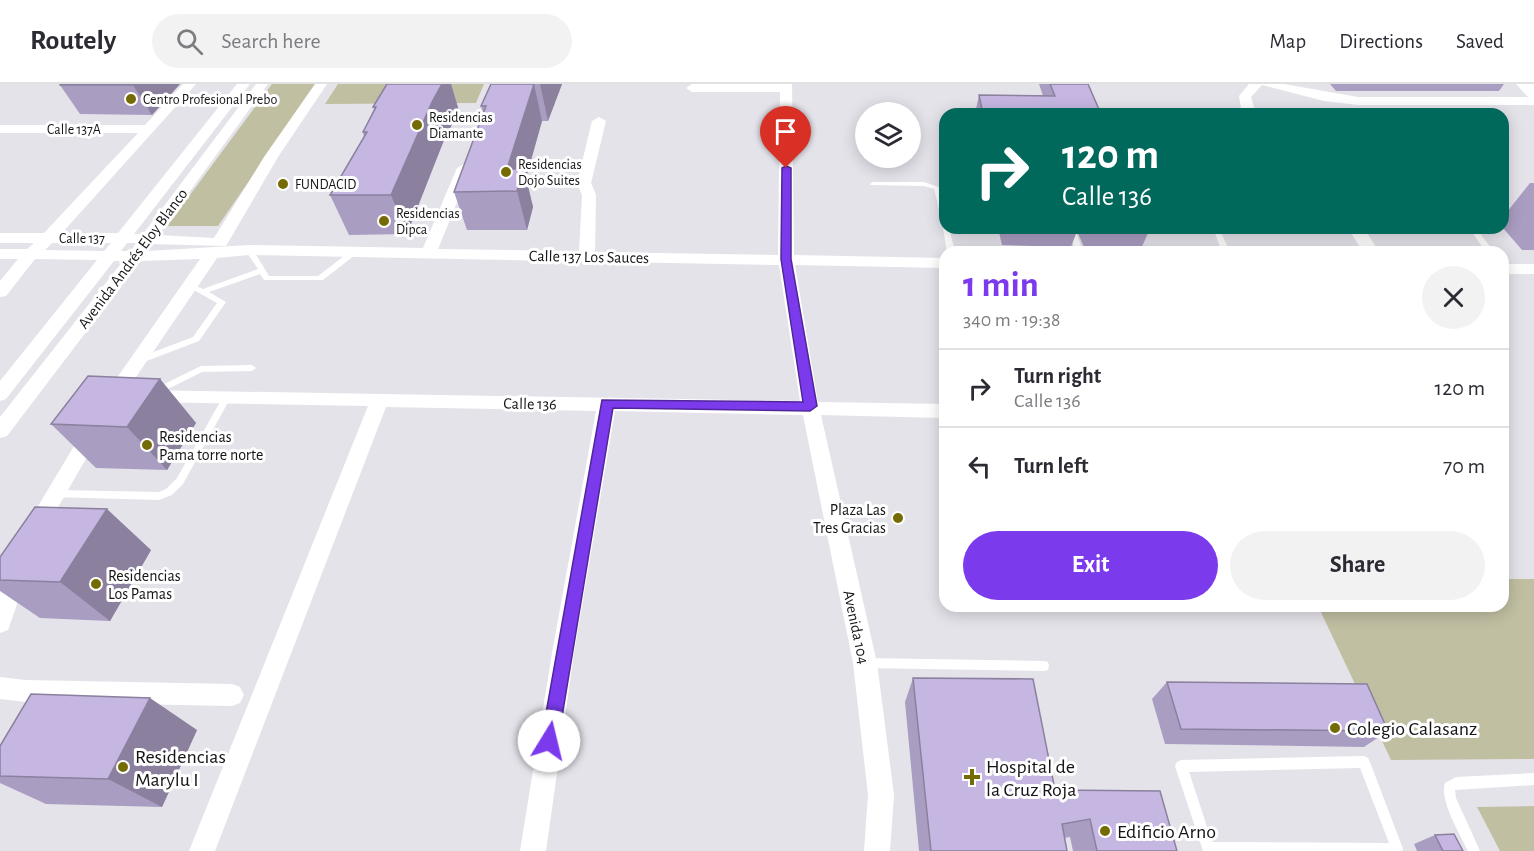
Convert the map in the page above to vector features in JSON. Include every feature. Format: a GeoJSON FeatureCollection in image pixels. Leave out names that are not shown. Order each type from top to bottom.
{"type":"FeatureCollection","features":[{"type":"Feature","properties":{"kind":"main road"},"geometry":{"type":"LineString","coordinates":[[1525,84],[1534,93]]}},
{"type":"Feature","properties":{"kind":"street"},"geometry":{"type":"LineString","coordinates":[[0,292],[31,254],[190,84]]}},
{"type":"Feature","properties":{"kind":"street","name":"Avenida Andrés Eloy Blanco"},"geometry":{"type":"LineString","coordinates":[[0,393],[244,84]]}},
{"type":"Feature","properties":{"kind":"street","name":"Avenida Andrés Eloy Blanco"},"geometry":{"type":"LineString","coordinates":[[0,431],[135,256],[262,84]]}},
{"type":"Feature","properties":{"kind":"street"},"geometry":{"type":"LineString","coordinates":[[0,622],[24,554],[56,494],[115,394],[138,360],[197,289],[216,248],[271,156],[321,84]]}},
{"type":"Feature","properties":{"kind":"street"},"geometry":{"type":"LineString","coordinates":[[1248,108],[1245,96],[1256,84]]}},
{"type":"Feature","properties":{"kind":"street"},"geometry":{"type":"LineString","coordinates":[[1267,84],[1324,97],[1358,101],[1534,101]]}},
{"type":"Feature","properties":{"kind":"street"},"geometry":{"type":"LineString","coordinates":[[692,88],[786,86]]}},
{"type":"Feature","properties":{"kind":"street","name":"Avenida 104"},"geometry":{"type":"LineString","coordinates":[[786,86],[786,259],[810,406],[865,663],[881,795],[877,851]]}},
{"type":"Feature","properties":{"kind":"street"},"geometry":{"type":"LineString","coordinates":[[586,256],[589,195],[584,183],[599,121]]}},
{"type":"Feature","properties":{"kind":"street","name":"Calle 137A"},"geometry":{"type":"LineString","coordinates":[[0,129],[148,129]]}},
{"type":"Feature","properties":{"kind":"street"},"geometry":{"type":"LineString","coordinates":[[428,254],[468,158]]}},
{"type":"Feature","properties":{"kind":"street","name":"Calle 137"},"geometry":{"type":"LineString","coordinates":[[0,238],[147,239],[216,248]]}},
{"type":"Feature","properties":{"kind":"street"},"geometry":{"type":"LineString","coordinates":[[0,254],[135,256],[216,248]]}},
{"type":"Feature","properties":{"kind":"street","name":"Calle 137 Los Sauces"},"geometry":{"type":"LineString","coordinates":[[216,248],[939,263]]}},
{"type":"Feature","properties":{"kind":"street"},"geometry":{"type":"LineString","coordinates":[[1509,269],[1534,270]]}},
{"type":"Feature","properties":{"kind":"street","name":"Calle 136"},"geometry":{"type":"LineString","coordinates":[[115,394],[379,401],[810,406],[939,411]]}},
{"type":"Feature","properties":{"kind":"street"},"geometry":{"type":"LineString","coordinates":[[202,851],[379,401]]}},
{"type":"Feature","properties":{"kind":"street"},"geometry":{"type":"LineString","coordinates":[[533,851],[563,653],[607,403]]}},
{"type":"Feature","properties":{"kind":"street"},"geometry":{"type":"LineString","coordinates":[[0,688],[25,691],[232,695]]}},
{"type":"Feature","properties":{"kind":"lane"},"geometry":{"type":"LineString","coordinates":[[873,184],[924,184],[937,188],[939,196]]}},
{"type":"Feature","properties":{"kind":"lane"},"geometry":{"type":"LineString","coordinates":[[242,250],[267,278],[320,278],[355,252]]}},
{"type":"Feature","properties":{"kind":"lane"},"geometry":{"type":"LineString","coordinates":[[197,289],[262,270]]}},
{"type":"Feature","properties":{"kind":"lane"},"geometry":{"type":"LineString","coordinates":[[138,360],[198,338],[222,301],[197,289]]}},
{"type":"Feature","properties":{"kind":"lane"},"geometry":{"type":"LineString","coordinates":[[151,395],[194,371],[212,367],[252,368]]}},
{"type":"Feature","properties":{"kind":"lane"},"geometry":{"type":"LineString","coordinates":[[56,494],[159,496],[169,492],[180,482],[227,397]]}},
{"type":"Feature","properties":{"kind":"lane"},"geometry":{"type":"LineString","coordinates":[[865,663],[1044,666]]}},
{"type":"Feature","properties":{"kind":"lane"},"geometry":{"type":"LineString","coordinates":[[1364,762],[1397,849],[1209,849],[1181,766],[1364,762]]}},
{"type":"Feature","properties":{"kind":"lane"},"geometry":{"type":"LineString","coordinates":[[1474,851],[1450,800],[1449,787],[1456,783],[1534,779]]}},
{"type":"Feature","properties":{"kind":"shaded area"},"geometry":{"type":"Polygon","coordinates":[[[272,84],[316,84],[218,226],[167,226],[272,84]]]}},
{"type":"Feature","properties":{"kind":"shaded area"},"geometry":{"type":"Polygon","coordinates":[[[338,84],[484,84],[476,103],[325,104],[338,84]]]}},
{"type":"Feature","properties":{"kind":"shaded area"},"geometry":{"type":"Polygon","coordinates":[[[1509,579],[1534,579],[1534,759],[1391,760],[1321,612],[1509,612],[1509,579]]]}},
{"type":"Feature","properties":{"kind":"shaded area"},"geometry":{"type":"Polygon","coordinates":[[[1534,806],[1534,851],[1500,851],[1477,807],[1534,806]]]}},
{"type":"Feature","properties":{"kind":"building"},"geometry":{"type":"Polygon","coordinates":[[[60,84],[134,84],[60,85],[60,84]]]}},
{"type":"Feature","properties":{"kind":"building"},"geometry":{"type":"Polygon","coordinates":[[[387,84],[442,84],[391,195],[330,195],[367,132],[363,132],[376,107],[373,107],[387,84]]]}},
{"type":"Feature","properties":{"kind":"building"},"geometry":{"type":"Polygon","coordinates":[[[491,84],[534,84],[507,169],[523,169],[517,191],[454,192],[486,106],[481,106],[491,84]]]}},
{"type":"Feature","properties":{"kind":"building"},"geometry":{"type":"Polygon","coordinates":[[[1050,84],[1088,84],[1098,108],[982,108],[979,95],[1055,96],[1050,84]]]}},
{"type":"Feature","properties":{"kind":"building"},"geometry":{"type":"Polygon","coordinates":[[[88,376],[160,379],[127,427],[51,424],[88,376]]]}},
{"type":"Feature","properties":{"kind":"building"},"geometry":{"type":"Polygon","coordinates":[[[35,507],[107,509],[60,582],[0,580],[0,557],[35,507]]]}},
{"type":"Feature","properties":{"kind":"building"},"geometry":{"type":"Polygon","coordinates":[[[913,678],[1033,679],[1055,790],[1160,791],[1177,851],[1097,851],[1090,819],[1062,824],[1067,851],[931,851],[913,678]]]}},
{"type":"Feature","properties":{"kind":"building"},"geometry":{"type":"Polygon","coordinates":[[[1167,682],[1367,684],[1388,731],[1181,729],[1167,682]]]}},
{"type":"Feature","properties":{"kind":"building"},"geometry":{"type":"Polygon","coordinates":[[[31,694],[150,698],[108,779],[0,776],[0,746],[31,694]]]}},
{"type":"Feature","properties":{"kind":"building"},"geometry":{"type":"Polygon","coordinates":[[[1454,834],[1463,851],[1443,851],[1435,835],[1454,834]]]}},
{"type":"Feature","properties":{"kind":"place","name":"Centro Profesional Prebo"},"geometry":{"type":"Point","coordinates":[131,99]}},
{"type":"Feature","properties":{"kind":"place","name":"Residencias Diamante"},"geometry":{"type":"Point","coordinates":[417,125]}},
{"type":"Feature","properties":{"kind":"place","name":"Residencias Dojo Suites"},"geometry":{"type":"Point","coordinates":[506,172]}},
{"type":"Feature","properties":{"kind":"place","name":"FUNDACID"},"geometry":{"type":"Point","coordinates":[283,184]}},
{"type":"Feature","properties":{"kind":"place","name":"Residencias Dipca"},"geometry":{"type":"Point","coordinates":[384,221]}},
{"type":"Feature","properties":{"kind":"place","name":"Residencias Pama torre norte"},"geometry":{"type":"Point","coordinates":[147,445]}},
{"type":"Feature","properties":{"kind":"place","name":"Plaza Las Tres Gracias"},"geometry":{"type":"Point","coordinates":[898,518]}},
{"type":"Feature","properties":{"kind":"place","name":"Residencias Los Pamas"},"geometry":{"type":"Point","coordinates":[96,584]}},
{"type":"Feature","properties":{"kind":"place","name":"Colegio Calasanz"},"geometry":{"type":"Point","coordinates":[1335,728]}},
{"type":"Feature","properties":{"kind":"place","name":"Residencias Marylu I"},"geometry":{"type":"Point","coordinates":[123,767]}},
{"type":"Feature","properties":{"kind":"place","name":"Hospital de la Cruz Roja"},"geometry":{"type":"Point","coordinates":[972,777]}},
{"type":"Feature","properties":{"kind":"place","name":"Edificio Arno"},"geometry":{"type":"Point","coordinates":[1105,831]}},
{"type":"Feature","properties":{"kind":"route"},"geometry":{"type":"LineString","coordinates":[[549,741],[607,403],[810,406],[786,259],[786,168]]}}]}
